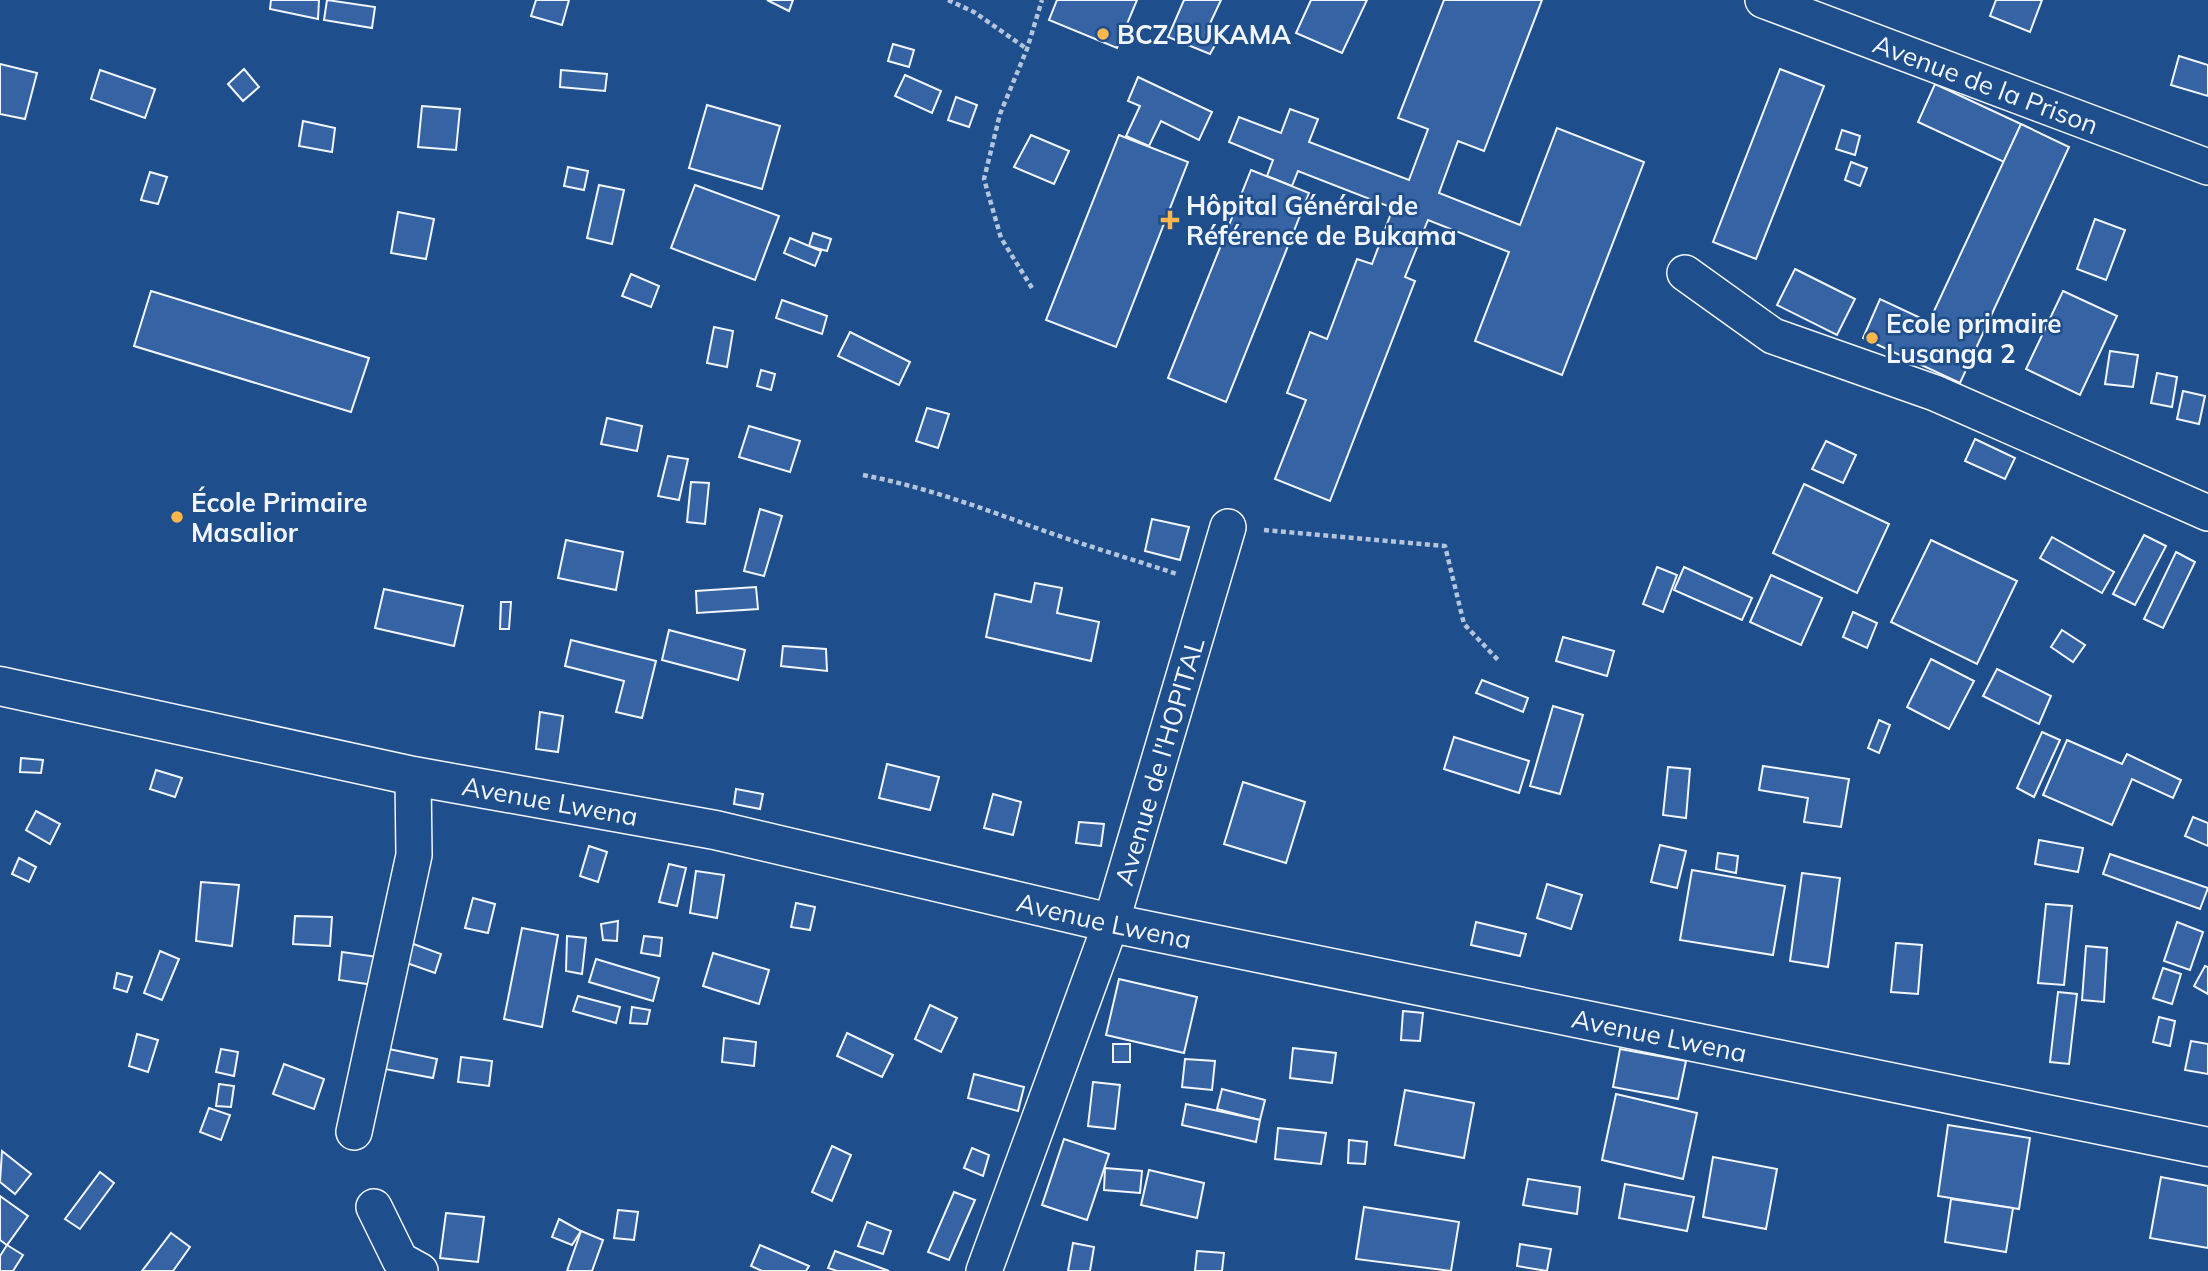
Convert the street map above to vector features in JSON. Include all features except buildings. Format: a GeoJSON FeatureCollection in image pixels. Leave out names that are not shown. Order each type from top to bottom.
{"type":"FeatureCollection","features":[{"type":"Feature","properties":{"kind":"main road","name":"Avenue Lwena"},"geometry":{"type":"LineString","coordinates":[[0,686],[413,776],[715,830],[1111,923],[2208,1147]]}},
{"type":"Feature","properties":{"kind":"street","name":"Avenue de la Prison"},"geometry":{"type":"LineString","coordinates":[[1763,0],[2208,167]]}},
{"type":"Feature","properties":{"kind":"street"},"geometry":{"type":"LineString","coordinates":[[1685,273],[1773,336],[1935,393],[2208,513]]}},
{"type":"Feature","properties":{"kind":"street","name":"Avenue de l'HOPITAL"},"geometry":{"type":"LineString","coordinates":[[984,1271],[1111,923],[1228,527]]}},
{"type":"Feature","properties":{"kind":"street"},"geometry":{"type":"LineString","coordinates":[[354,1132],[414,855],[413,776]]}},
{"type":"Feature","properties":{"kind":"street"},"geometry":{"type":"LineString","coordinates":[[373,1207],[400,1260],[419,1271]]}},
{"type":"Feature","properties":{"kind":"path"},"geometry":{"type":"LineString","coordinates":[[948,0],[974,12],[1027,49]]}},
{"type":"Feature","properties":{"kind":"path"},"geometry":{"type":"LineString","coordinates":[[1032,288],[1000,237],[984,179],[1000,114],[1027,49],[1042,0]]}},
{"type":"Feature","properties":{"kind":"path"},"geometry":{"type":"LineString","coordinates":[[863,475],[900,482],[984,507],[1029,526],[1211,584]]}},
{"type":"Feature","properties":{"kind":"path"},"geometry":{"type":"LineString","coordinates":[[1228,527],[1445,547],[1464,624],[1498,660]]}},
{"type":"Feature","properties":{"kind":"place","name":"BCZ BUKAMA"},"geometry":{"type":"Point","coordinates":[1103,34]}},
{"type":"Feature","properties":{"kind":"place","name":"Hôpital Général de Référence de Bukama"},"geometry":{"type":"Point","coordinates":[1170,220]}},
{"type":"Feature","properties":{"kind":"place","name":"Ecole primaire Lusanga 2"},"geometry":{"type":"Point","coordinates":[1872,338]}},
{"type":"Feature","properties":{"kind":"place","name":"École Primaire Masalior"},"geometry":{"type":"Point","coordinates":[177,517]}}]}
